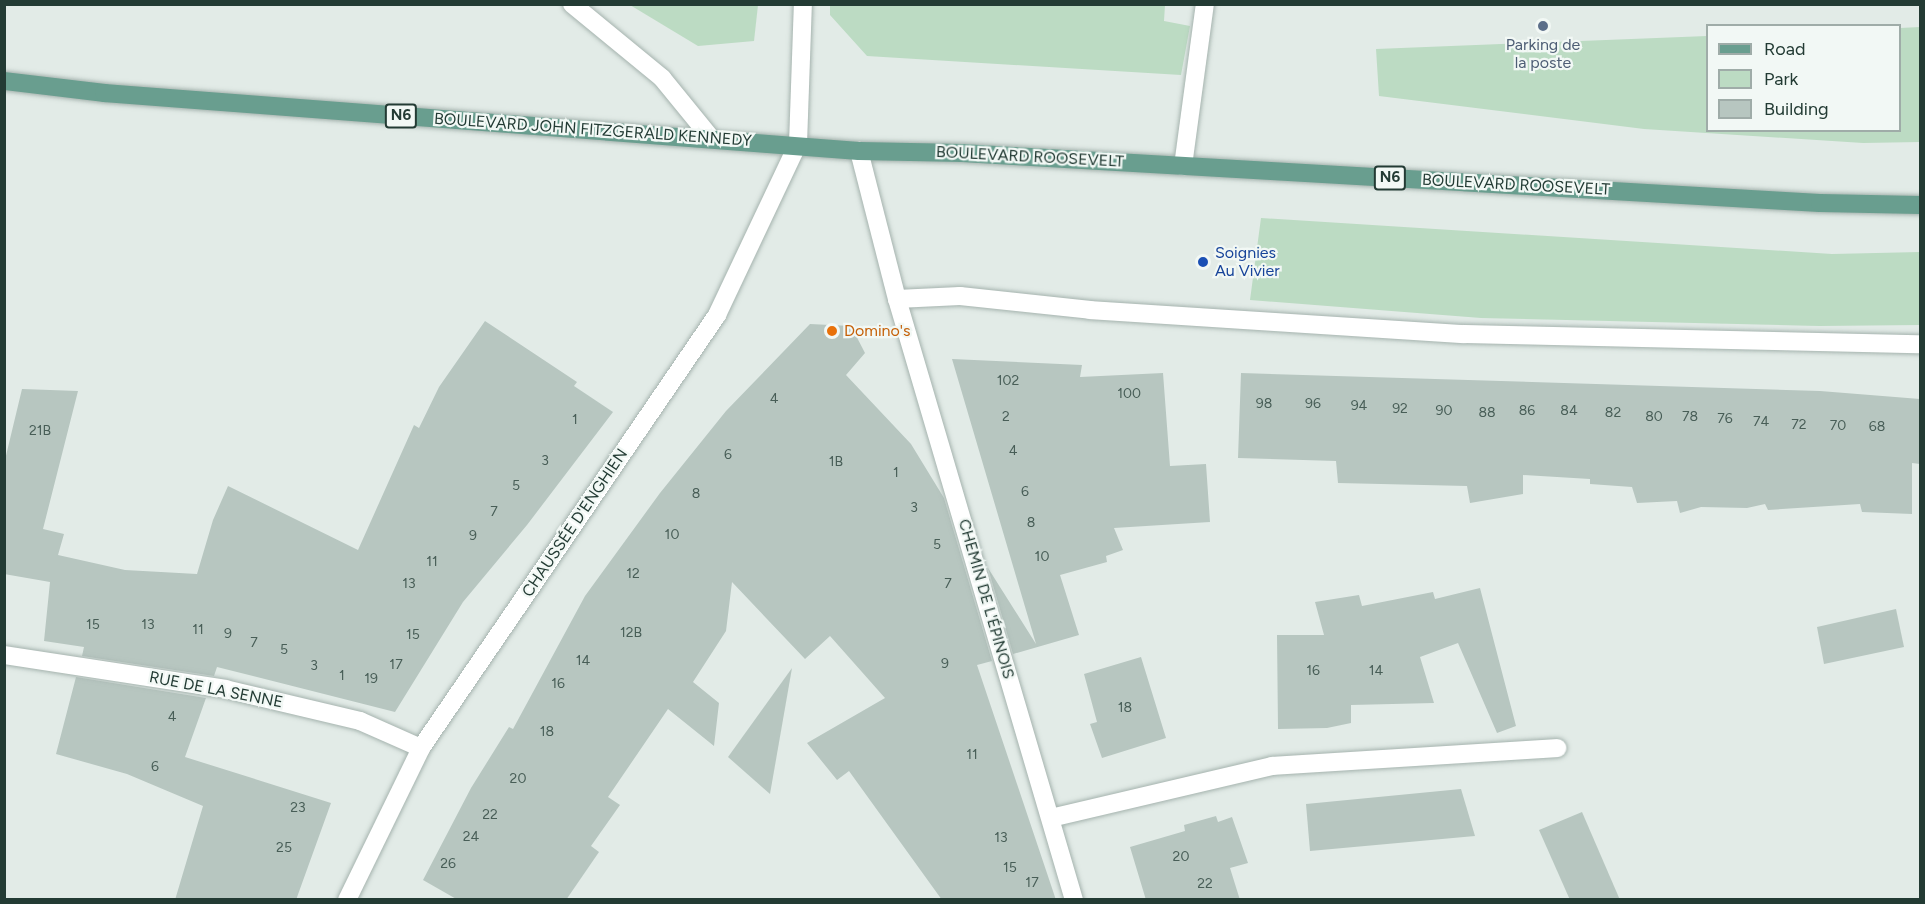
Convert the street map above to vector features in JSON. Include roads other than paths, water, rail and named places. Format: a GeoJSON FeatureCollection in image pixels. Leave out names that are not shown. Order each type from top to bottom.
{"type":"FeatureCollection","features":[{"type":"Feature","properties":{"kind":"main road","name":"BOULEVARD JOHN FITZGERALD KENNEDY"},"geometry":{"type":"LineString","coordinates":[[4,81],[104,93],[586,131],[798,144],[859,151]]}},
{"type":"Feature","properties":{"kind":"main road","name":"BOULEVARD ROOSEVELT"},"geometry":{"type":"LineString","coordinates":[[859,151],[963,153],[1808,202],[1920,205]]}},
{"type":"Feature","properties":{"kind":"street"},"geometry":{"type":"LineString","coordinates":[[572,4],[662,78],[711,138]]}},
{"type":"Feature","properties":{"kind":"street"},"geometry":{"type":"LineString","coordinates":[[798,144],[803,4]]}},
{"type":"Feature","properties":{"kind":"street"},"geometry":{"type":"LineString","coordinates":[[1183,166],[1205,4]]}},
{"type":"Feature","properties":{"kind":"street","name":"CHAUSSÉE D'ENGHIEN"},"geometry":{"type":"LineString","coordinates":[[347,900],[421,748],[717,315],[798,144]]}},
{"type":"Feature","properties":{"kind":"street","name":"CHEMIN DE L'ÉPINOIS"},"geometry":{"type":"LineString","coordinates":[[859,151],[897,299],[1074,900]]}},
{"type":"Feature","properties":{"kind":"street"},"geometry":{"type":"LineString","coordinates":[[897,299],[960,296],[1090,310],[1463,334],[1920,344]]}},
{"type":"Feature","properties":{"kind":"street","name":"RUE DE LA SENNE"},"geometry":{"type":"LineString","coordinates":[[4,655],[225,689],[360,721],[421,748]]}},
{"type":"Feature","properties":{"kind":"street"},"geometry":{"type":"LineString","coordinates":[[1051,818],[1272,766],[1557,748]]}},
{"type":"Feature","properties":{"kind":"place","name":"Parking de la poste"},"geometry":{"type":"Point","coordinates":[1543,26]}},
{"type":"Feature","properties":{"kind":"place","name":"Soignies Au Vivier"},"geometry":{"type":"Point","coordinates":[1203,262]}},
{"type":"Feature","properties":{"kind":"place","name":"Domino's"},"geometry":{"type":"Point","coordinates":[832,331]}}]}
